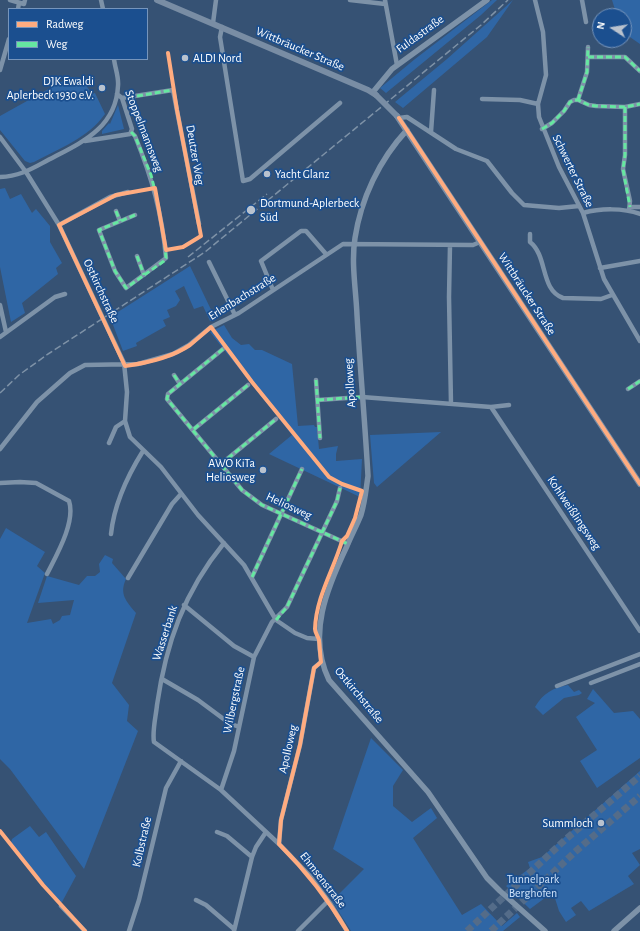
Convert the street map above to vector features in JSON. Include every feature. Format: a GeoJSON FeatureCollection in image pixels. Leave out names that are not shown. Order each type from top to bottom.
{"type":"FeatureCollection","features":[{"type":"Feature","properties":{"kind":"main road","name":"Wittbräucker Straße"},"geometry":{"type":"LineString","coordinates":[[157,0],[375,94],[398,117],[640,484]]}},
{"type":"Feature","properties":{"kind":"street"},"geometry":{"type":"LineString","coordinates":[[10,0],[24,4],[25,0]]}},
{"type":"Feature","properties":{"kind":"street"},"geometry":{"type":"LineString","coordinates":[[213,23],[216,0]]}},
{"type":"Feature","properties":{"kind":"street"},"geometry":{"type":"LineString","coordinates":[[350,0],[385,2],[397,65]]}},
{"type":"Feature","properties":{"kind":"street","name":"Fuldastraße"},"geometry":{"type":"LineString","coordinates":[[375,94],[387,74],[397,65],[487,0]]}},
{"type":"Feature","properties":{"kind":"street","name":"Schwerter Straße"},"geometry":{"type":"LineString","coordinates":[[535,0],[543,32],[546,75],[538,104],[538,117],[542,129],[583,213],[600,268],[612,294],[640,341]]}},
{"type":"Feature","properties":{"kind":"street"},"geometry":{"type":"LineString","coordinates":[[582,0],[586,22]]}},
{"type":"Feature","properties":{"kind":"street"},"geometry":{"type":"LineString","coordinates":[[18,8],[20,3]]}},
{"type":"Feature","properties":{"kind":"street"},"geometry":{"type":"LineString","coordinates":[[222,27],[220,37],[243,181],[250,179],[340,103]]}},
{"type":"Feature","properties":{"kind":"street"},"geometry":{"type":"LineString","coordinates":[[0,70],[8,42]]}},
{"type":"Feature","properties":{"kind":"street"},"geometry":{"type":"LineString","coordinates":[[578,100],[585,78],[588,47]]}},
{"type":"Feature","properties":{"kind":"street"},"geometry":{"type":"LineString","coordinates":[[588,57],[625,57],[640,71]]}},
{"type":"Feature","properties":{"kind":"street","name":"Stoppelmannsweg"},"geometry":{"type":"LineString","coordinates":[[114,60],[118,80],[117,94],[122,98],[132,129],[131,132],[135,136],[153,181],[166,258],[144,275]]}},
{"type":"Feature","properties":{"kind":"street","name":"Deutzer Weg"},"geometry":{"type":"LineString","coordinates":[[122,98],[173,90],[199,224]]}},
{"type":"Feature","properties":{"kind":"street"},"geometry":{"type":"LineString","coordinates":[[431,132],[434,90]]}},
{"type":"Feature","properties":{"kind":"street"},"geometry":{"type":"LineString","coordinates":[[0,177],[22,174],[85,141],[106,121],[117,94]]}},
{"type":"Feature","properties":{"kind":"street"},"geometry":{"type":"LineString","coordinates":[[482,99],[520,100],[538,104]]}},
{"type":"Feature","properties":{"kind":"street"},"geometry":{"type":"LineString","coordinates":[[542,129],[560,115],[570,102],[578,100],[589,105],[625,107],[640,104]]}},
{"type":"Feature","properties":{"kind":"street"},"geometry":{"type":"LineString","coordinates":[[625,107],[625,155],[623,169],[630,209]]}},
{"type":"Feature","properties":{"kind":"street"},"geometry":{"type":"LineString","coordinates":[[398,117],[407,117],[456,149],[487,161],[512,193],[524,205],[559,208],[579,206]]}},
{"type":"Feature","properties":{"kind":"street","name":"Apolloweg"},"geometry":{"type":"LineString","coordinates":[[319,639],[325,598],[330,581],[361,516],[368,476],[362,397],[354,242],[364,200],[370,187],[389,152],[406,130]]}},
{"type":"Feature","properties":{"kind":"street"},"geometry":{"type":"LineString","coordinates":[[85,141],[130,134],[131,132]]}},
{"type":"Feature","properties":{"kind":"street","name":"Ostkirchstraße"},"geometry":{"type":"LineString","coordinates":[[0,136],[26,172],[59,225],[125,366],[127,392],[125,421],[130,437],[161,467],[181,494],[244,565],[276,620],[295,633],[307,638],[319,639],[322,662],[329,680],[428,792],[487,878],[545,931]]}},
{"type":"Feature","properties":{"kind":"street"},"geometry":{"type":"LineString","coordinates":[[59,225],[110,197],[128,192]]}},
{"type":"Feature","properties":{"kind":"street"},"geometry":{"type":"LineString","coordinates":[[583,213],[592,210],[630,209],[640,207]]}},
{"type":"Feature","properties":{"kind":"street"},"geometry":{"type":"LineString","coordinates":[[630,209],[640,214]]}},
{"type":"Feature","properties":{"kind":"street"},"geometry":{"type":"LineString","coordinates":[[116,211],[120,221]]}},
{"type":"Feature","properties":{"kind":"street"},"geometry":{"type":"LineString","coordinates":[[135,215],[99,230],[115,271],[126,288],[144,275],[137,256]]}},
{"type":"Feature","properties":{"kind":"street"},"geometry":{"type":"LineString","coordinates":[[273,290],[261,261],[301,231],[306,231],[326,254]]}},
{"type":"Feature","properties":{"kind":"street"},"geometry":{"type":"LineString","coordinates":[[530,234],[530,242],[537,247],[550,289],[557,296],[563,298],[601,299],[612,294]]}},
{"type":"Feature","properties":{"kind":"street","name":"Erlenbachstraße"},"geometry":{"type":"LineString","coordinates":[[0,449],[38,402],[70,373],[80,367],[91,364],[125,366],[152,361],[173,354],[189,345],[212,327],[235,315],[343,244],[354,242],[472,245],[480,242]]}},
{"type":"Feature","properties":{"kind":"street"},"geometry":{"type":"LineString","coordinates":[[450,245],[449,297],[451,404]]}},
{"type":"Feature","properties":{"kind":"street"},"geometry":{"type":"LineString","coordinates":[[600,268],[640,261]]}},
{"type":"Feature","properties":{"kind":"street"},"geometry":{"type":"LineString","coordinates":[[209,262],[235,315]]}},
{"type":"Feature","properties":{"kind":"street"},"geometry":{"type":"LineString","coordinates":[[0,337],[55,297],[66,294]]}},
{"type":"Feature","properties":{"kind":"street"},"geometry":{"type":"LineString","coordinates":[[0,305],[6,332]]}},
{"type":"Feature","properties":{"kind":"street","name":"Heliosweg"},"geometry":{"type":"LineString","coordinates":[[223,349],[168,394],[167,399],[194,429],[242,490],[256,501],[348,544]]}},
{"type":"Feature","properties":{"kind":"street"},"geometry":{"type":"LineString","coordinates":[[174,375],[180,384]]}},
{"type":"Feature","properties":{"kind":"street"},"geometry":{"type":"LineString","coordinates":[[316,380],[320,438]]}},
{"type":"Feature","properties":{"kind":"street"},"geometry":{"type":"LineString","coordinates":[[628,389],[640,381]]}},
{"type":"Feature","properties":{"kind":"street"},"geometry":{"type":"LineString","coordinates":[[194,429],[248,385]]}},
{"type":"Feature","properties":{"kind":"street"},"geometry":{"type":"LineString","coordinates":[[318,400],[362,397],[490,407],[509,405]]}},
{"type":"Feature","properties":{"kind":"street","name":"Kohlweißlingsweg"},"geometry":{"type":"LineString","coordinates":[[490,407],[640,631]]}},
{"type":"Feature","properties":{"kind":"street"},"geometry":{"type":"LineString","coordinates":[[221,464],[276,419]]}},
{"type":"Feature","properties":{"kind":"street"},"geometry":{"type":"LineString","coordinates":[[109,443],[116,427],[125,421]]}},
{"type":"Feature","properties":{"kind":"street"},"geometry":{"type":"LineString","coordinates":[[111,534],[112,522],[124,489],[143,451]]}},
{"type":"Feature","properties":{"kind":"street"},"geometry":{"type":"LineString","coordinates":[[252,577],[283,514],[302,469]]}},
{"type":"Feature","properties":{"kind":"street"},"geometry":{"type":"LineString","coordinates":[[0,483],[36,483],[69,501],[71,510],[65,532],[47,574]]}},
{"type":"Feature","properties":{"kind":"street","name":"Wilbergstraße"},"geometry":{"type":"LineString","coordinates":[[221,790],[231,762],[254,657],[268,630],[287,607],[337,501],[340,488]]}},
{"type":"Feature","properties":{"kind":"street"},"geometry":{"type":"LineString","coordinates":[[128,578],[172,504],[181,494]]}},
{"type":"Feature","properties":{"kind":"street","name":"Wasserbank"},"geometry":{"type":"LineString","coordinates":[[153,739],[162,679],[172,640],[184,605],[199,576],[224,543]]}},
{"type":"Feature","properties":{"kind":"street"},"geometry":{"type":"LineString","coordinates":[[184,605],[234,646],[254,657]]}},
{"type":"Feature","properties":{"kind":"street"},"geometry":{"type":"LineString","coordinates":[[557,686],[640,654]]}},
{"type":"Feature","properties":{"kind":"street"},"geometry":{"type":"LineString","coordinates":[[626,660],[629,668]]}},
{"type":"Feature","properties":{"kind":"street","name":"Apolloweg"},"geometry":{"type":"LineString","coordinates":[[279,844],[281,820],[303,731],[314,668],[322,662]]}},
{"type":"Feature","properties":{"kind":"street"},"geometry":{"type":"LineString","coordinates":[[591,683],[640,664]]}},
{"type":"Feature","properties":{"kind":"street"},"geometry":{"type":"LineString","coordinates":[[597,670],[596,674],[600,679]]}},
{"type":"Feature","properties":{"kind":"street"},"geometry":{"type":"LineString","coordinates":[[162,679],[198,700],[229,723],[239,727]]}},
{"type":"Feature","properties":{"kind":"street","name":"Ehmsenstraße"},"geometry":{"type":"LineString","coordinates":[[153,739],[156,744],[221,790],[279,844],[310,876],[328,900],[347,931]]}},
{"type":"Feature","properties":{"kind":"street","name":"Kolbstraße"},"geometry":{"type":"LineString","coordinates":[[129,931],[139,900],[166,788],[181,761]]}},
{"type":"Feature","properties":{"kind":"street"},"geometry":{"type":"LineString","coordinates":[[216,832],[227,836],[252,857]]}},
{"type":"Feature","properties":{"kind":"street"},"geometry":{"type":"LineString","coordinates":[[196,900],[206,905],[234,930],[252,857],[256,847],[266,832]]}},
{"type":"Feature","properties":{"kind":"street"},"geometry":{"type":"LineString","coordinates":[[298,931],[328,900]]}},
{"type":"Feature","properties":{"kind":"street"},"geometry":{"type":"LineString","coordinates":[[61,906],[85,931]]}},
{"type":"Feature","properties":{"kind":"street"},"geometry":{"type":"LineString","coordinates":[[614,931],[640,908]]}},
{"type":"Feature","properties":{"kind":"green space"},"geometry":{"type":"Polygon","coordinates":[[[492,0],[497,0],[481,15],[386,93],[380,88],[415,59],[492,0]]]}},
{"type":"Feature","properties":{"kind":"green space"},"geometry":{"type":"Polygon","coordinates":[[[513,0],[487,37],[403,108],[395,102],[447,59],[513,0]]]}},
{"type":"Feature","properties":{"kind":"green space"},"geometry":{"type":"Polygon","coordinates":[[[612,0],[640,0],[640,44],[632,38],[632,8],[614,8],[612,0]]]}},
{"type":"Feature","properties":{"kind":"green space"},"geometry":{"type":"Polygon","coordinates":[[[70,77],[81,78],[92,94],[95,93],[105,114],[90,130],[73,142],[34,162],[30,163],[25,161],[0,130],[0,116],[70,77]]]}},
{"type":"Feature","properties":{"kind":"green space"},"geometry":{"type":"Polygon","coordinates":[[[118,105],[124,129],[102,134],[102,131],[109,123],[110,124],[118,105]]]}},
{"type":"Feature","properties":{"kind":"green space"},"geometry":{"type":"Polygon","coordinates":[[[5,188],[10,199],[21,194],[32,213],[36,209],[50,226],[50,242],[62,263],[56,268],[58,274],[22,303],[25,313],[11,322],[0,267],[0,189],[5,188]]]}},
{"type":"Feature","properties":{"kind":"green space"},"geometry":{"type":"Polygon","coordinates":[[[190,266],[216,320],[210,321],[203,306],[194,309],[184,286],[175,291],[180,300],[176,306],[167,310],[170,317],[163,320],[166,326],[136,343],[137,346],[123,351],[110,317],[190,266]]]}},
{"type":"Feature","properties":{"kind":"green space"},"geometry":{"type":"Polygon","coordinates":[[[224,325],[232,338],[241,345],[249,344],[255,350],[262,350],[292,364],[298,426],[314,425],[317,427],[319,449],[338,446],[336,461],[362,459],[360,497],[269,454],[292,435],[210,332],[224,325]]]}},
{"type":"Feature","properties":{"kind":"green space"},"geometry":{"type":"Polygon","coordinates":[[[441,432],[377,487],[374,483],[370,435],[441,432]]]}},
{"type":"Feature","properties":{"kind":"green space"},"geometry":{"type":"Polygon","coordinates":[[[6,528],[45,552],[37,566],[45,573],[27,623],[51,619],[53,624],[60,620],[62,616],[70,615],[74,600],[38,603],[47,576],[79,585],[87,576],[95,576],[100,572],[99,564],[105,555],[113,559],[112,563],[126,579],[123,593],[136,613],[112,683],[129,705],[127,721],[138,731],[84,869],[10,769],[0,759],[0,539],[6,528]]]}},
{"type":"Feature","properties":{"kind":"green space"},"geometry":{"type":"Polygon","coordinates":[[[568,685],[574,692],[579,690],[582,693],[564,698],[543,715],[535,707],[541,698],[549,692],[568,685]]]}},
{"type":"Feature","properties":{"kind":"green space"},"geometry":{"type":"Polygon","coordinates":[[[593,689],[614,713],[633,711],[640,719],[640,758],[597,788],[580,761],[597,750],[576,717],[595,703],[587,699],[593,689]]]}},
{"type":"Feature","properties":{"kind":"green space"},"geometry":{"type":"Polygon","coordinates":[[[371,738],[403,770],[393,786],[393,806],[412,822],[431,808],[437,818],[413,838],[462,915],[481,904],[502,926],[517,913],[520,917],[503,931],[351,931],[332,901],[364,869],[333,849],[371,738]]]}},
{"type":"Feature","properties":{"kind":"green space","name":"Tunnelpark Berghofen"},"geometry":{"type":"Polygon","coordinates":[[[640,771],[640,849],[632,853],[640,865],[628,876],[634,884],[589,911],[581,901],[571,908],[576,915],[566,922],[559,911],[553,892],[530,909],[506,886],[530,868],[528,862],[542,857],[640,771]]]}},
{"type":"Feature","properties":{"kind":"green space"},"geometry":{"type":"Polygon","coordinates":[[[30,826],[39,837],[46,832],[76,876],[62,902],[59,902],[11,843],[12,839],[30,826]]]}},
{"type":"Feature","properties":{"kind":"tunnel"},"geometry":{"type":"LineString","coordinates":[[467,931],[566,839],[640,776]]}},
{"type":"Feature","properties":{"kind":"tunnel"},"geometry":{"type":"LineString","coordinates":[[491,931],[576,851],[640,796]]}},
{"type":"Feature","properties":{"kind":"railway"},"geometry":{"type":"LineString","coordinates":[[0,393],[19,375],[48,354],[205,252],[481,25],[508,0]]}},
{"type":"Feature","properties":{"kind":"railway"},"geometry":{"type":"LineString","coordinates":[[188,257],[267,194]]}},
{"type":"Feature","properties":{"kind":"marked path"},"geometry":{"type":"LineString","coordinates":[[578,100],[587,72],[588,47]]}},
{"type":"Feature","properties":{"kind":"marked path"},"geometry":{"type":"LineString","coordinates":[[588,57],[625,57],[640,71]]}},
{"type":"Feature","properties":{"kind":"marked path"},"geometry":{"type":"LineString","coordinates":[[137,96],[173,90]]}},
{"type":"Feature","properties":{"kind":"marked path"},"geometry":{"type":"LineString","coordinates":[[542,129],[552,123],[564,111],[570,102],[574,100],[596,106],[625,107],[640,104]]}},
{"type":"Feature","properties":{"kind":"marked path"},"geometry":{"type":"LineString","coordinates":[[625,107],[625,155],[623,169],[630,207]]}},
{"type":"Feature","properties":{"kind":"marked path"},"geometry":{"type":"LineString","coordinates":[[131,132],[135,136],[151,175],[155,191]]}},
{"type":"Feature","properties":{"kind":"marked path"},"geometry":{"type":"LineString","coordinates":[[116,211],[120,221]]}},
{"type":"Feature","properties":{"kind":"marked path"},"geometry":{"type":"LineString","coordinates":[[135,215],[99,230],[115,271],[126,288],[164,261],[166,258],[165,246]]}},
{"type":"Feature","properties":{"kind":"marked path"},"geometry":{"type":"LineString","coordinates":[[137,256],[144,275]]}},
{"type":"Feature","properties":{"kind":"marked path"},"geometry":{"type":"LineString","coordinates":[[223,349],[168,394],[167,399],[242,490],[262,505],[348,544]]}},
{"type":"Feature","properties":{"kind":"marked path"},"geometry":{"type":"LineString","coordinates":[[174,375],[180,384]]}},
{"type":"Feature","properties":{"kind":"marked path"},"geometry":{"type":"LineString","coordinates":[[316,380],[320,438]]}},
{"type":"Feature","properties":{"kind":"marked path"},"geometry":{"type":"LineString","coordinates":[[628,389],[640,381]]}},
{"type":"Feature","properties":{"kind":"marked path"},"geometry":{"type":"LineString","coordinates":[[194,429],[248,385]]}},
{"type":"Feature","properties":{"kind":"marked path"},"geometry":{"type":"LineString","coordinates":[[318,400],[362,397]]}},
{"type":"Feature","properties":{"kind":"marked path"},"geometry":{"type":"LineString","coordinates":[[221,464],[276,419]]}},
{"type":"Feature","properties":{"kind":"marked path"},"geometry":{"type":"LineString","coordinates":[[252,577],[302,469]]}},
{"type":"Feature","properties":{"kind":"marked path"},"geometry":{"type":"LineString","coordinates":[[276,620],[287,607],[337,501],[340,488]]}},
{"type":"Feature","properties":{"kind":"cycle path"},"geometry":{"type":"LineString","coordinates":[[168,53],[177,110],[201,236],[183,247],[166,250],[155,188],[116,195],[59,225],[125,366],[167,357],[183,350],[211,327],[252,382],[329,477],[342,484],[362,491],[355,518],[347,536],[342,541],[322,594],[316,617],[315,632],[319,640],[321,662],[314,668],[300,745],[281,820],[279,844],[316,886],[347,931]]}},
{"type":"Feature","properties":{"kind":"cycle path"},"geometry":{"type":"LineString","coordinates":[[399,118],[640,484]]}},
{"type":"Feature","properties":{"kind":"cycle path"},"geometry":{"type":"LineString","coordinates":[[0,831],[43,885],[85,931]]}},
{"type":"Feature","properties":{"kind":"place","name":"ALDI Nord"},"geometry":{"type":"Point","coordinates":[185,58]}},
{"type":"Feature","properties":{"kind":"place","name":"DJK Ewaldi Aplerbeck 1930 e.V."},"geometry":{"type":"Point","coordinates":[102,88]}},
{"type":"Feature","properties":{"kind":"place","name":"Yacht Glanz"},"geometry":{"type":"Point","coordinates":[267,174]}},
{"type":"Feature","properties":{"kind":"place","name":"Dortmund-Aplerbeck Süd"},"geometry":{"type":"Point","coordinates":[251,210]}},
{"type":"Feature","properties":{"kind":"place","name":"AWO KiTa Heliosweg"},"geometry":{"type":"Point","coordinates":[263,470]}},
{"type":"Feature","properties":{"kind":"place","name":"Summloch"},"geometry":{"type":"Point","coordinates":[601,823]}}]}
